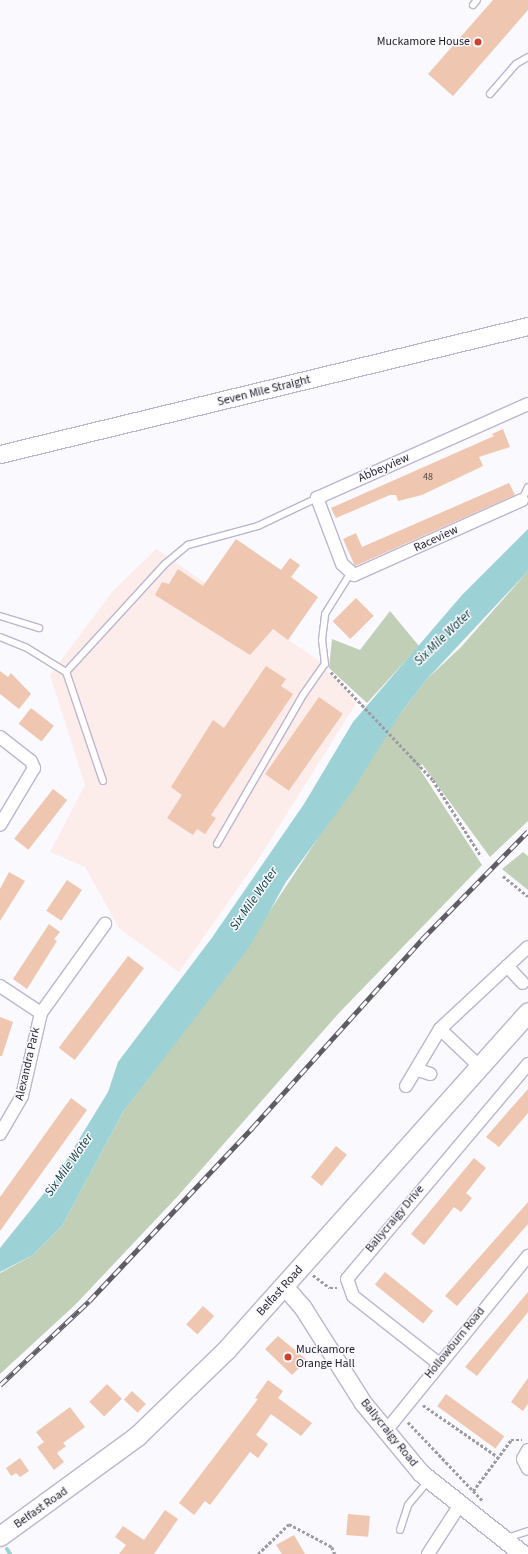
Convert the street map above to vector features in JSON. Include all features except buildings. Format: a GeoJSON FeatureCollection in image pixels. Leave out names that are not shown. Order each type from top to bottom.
{"type":"FeatureCollection","features":[{"type":"Feature","properties":{"kind":"main road","name":"Seven Mile Straight"},"geometry":{"type":"LineString","coordinates":[[0,454],[528,326]]}},
{"type":"Feature","properties":{"kind":"main road","name":"Belfast Road"},"geometry":{"type":"LineString","coordinates":[[0,1536],[137,1436],[226,1350],[528,1012]]}},
{"type":"Feature","properties":{"kind":"main road","name":"Ballycraigy Road"},"geometry":{"type":"LineString","coordinates":[[284,1286],[303,1308],[385,1432],[429,1480],[459,1506],[523,1554]]}},
{"type":"Feature","properties":{"kind":"street","name":"Abbeyview"},"geometry":{"type":"LineString","coordinates":[[317,498],[528,404]]}},
{"type":"Feature","properties":{"kind":"street"},"geometry":{"type":"LineString","coordinates":[[317,498],[342,564],[350,574]]}},
{"type":"Feature","properties":{"kind":"street","name":"Raceview"},"geometry":{"type":"LineString","coordinates":[[350,574],[364,572],[522,500]]}},
{"type":"Feature","properties":{"kind":"street"},"geometry":{"type":"LineString","coordinates":[[0,737],[31,761],[34,768],[0,825]]}},
{"type":"Feature","properties":{"kind":"street","name":"Alexandra Park"},"geometry":{"type":"LineString","coordinates":[[0,1134],[22,1096],[41,1013],[105,924]]}},
{"type":"Feature","properties":{"kind":"street"},"geometry":{"type":"LineString","coordinates":[[406,1086],[424,1072],[424,1052],[440,1029],[528,947]]}},
{"type":"Feature","properties":{"kind":"street"},"geometry":{"type":"LineString","coordinates":[[507,966],[523,983]]}},
{"type":"Feature","properties":{"kind":"street","name":"Alexandra Park"},"geometry":{"type":"LineString","coordinates":[[0,986],[41,1013]]}},
{"type":"Feature","properties":{"kind":"street"},"geometry":{"type":"LineString","coordinates":[[440,1029],[479,1066]]}},
{"type":"Feature","properties":{"kind":"street","name":"Ballycraigy Drive"},"geometry":{"type":"LineString","coordinates":[[348,1288],[347,1279],[353,1270],[528,1064]]}},
{"type":"Feature","properties":{"kind":"street","name":"Hollowburn Road"},"geometry":{"type":"LineString","coordinates":[[385,1432],[438,1363],[528,1256]]}},
{"type":"Feature","properties":{"kind":"street"},"geometry":{"type":"LineString","coordinates":[[348,1288],[438,1363]]}},
{"type":"Feature","properties":{"kind":"street"},"geometry":{"type":"LineString","coordinates":[[528,1450],[523,1459],[528,1469]]}},
{"type":"Feature","properties":{"kind":"street"},"geometry":{"type":"LineString","coordinates":[[428,1554],[459,1506]]}},
{"type":"Feature","properties":{"kind":"lane"},"geometry":{"type":"LineString","coordinates":[[490,94],[516,64],[528,57]]}},
{"type":"Feature","properties":{"kind":"lane"},"geometry":{"type":"LineString","coordinates":[[522,500],[528,487]]}},
{"type":"Feature","properties":{"kind":"lane"},"geometry":{"type":"LineString","coordinates":[[66,672],[165,564],[188,545],[258,526],[317,498]]}},
{"type":"Feature","properties":{"kind":"lane"},"geometry":{"type":"LineString","coordinates":[[217,844],[302,695],[325,664],[322,640],[325,614],[350,574]]}},
{"type":"Feature","properties":{"kind":"lane"},"geometry":{"type":"LineString","coordinates":[[0,616],[39,628]]}},
{"type":"Feature","properties":{"kind":"lane"},"geometry":{"type":"LineString","coordinates":[[0,637],[66,672],[103,781]]}},
{"type":"Feature","properties":{"kind":"lane"},"geometry":{"type":"LineString","coordinates":[[400,1530],[408,1505],[429,1480]]}},
{"type":"Feature","properties":{"kind":"lane"},"geometry":{"type":"LineString","coordinates":[[504,1541],[513,1534],[528,1531]]}},
{"type":"Feature","properties":{"kind":"path"},"geometry":{"type":"LineString","coordinates":[[329,669],[348,687],[423,768],[455,810],[481,856]]}},
{"type":"Feature","properties":{"kind":"path"},"geometry":{"type":"LineString","coordinates":[[503,876],[528,896]]}},
{"type":"Feature","properties":{"kind":"path"},"geometry":{"type":"LineString","coordinates":[[302,1266],[330,1288],[348,1288]]}},
{"type":"Feature","properties":{"kind":"path"},"geometry":{"type":"LineString","coordinates":[[412,1397],[498,1457]]}},
{"type":"Feature","properties":{"kind":"path"},"geometry":{"type":"LineString","coordinates":[[399,1413],[488,1507]]}},
{"type":"Feature","properties":{"kind":"path"},"geometry":{"type":"LineString","coordinates":[[474,1491],[510,1440],[528,1440]]}},
{"type":"Feature","properties":{"kind":"path"},"geometry":{"type":"LineString","coordinates":[[258,1554],[289,1524],[332,1547],[336,1554]]}},
{"type":"Feature","properties":{"kind":"shaded area"},"geometry":{"type":"Polygon","coordinates":[[[156,549],[319,661],[357,702],[259,858],[179,972],[119,928],[85,867],[50,852],[85,785],[50,675],[113,591],[156,549]]]}},
{"type":"Feature","properties":{"kind":"green space"},"geometry":{"type":"Polygon","coordinates":[[[528,571],[528,821],[490,857],[422,764],[419,768],[482,865],[338,1014],[177,1197],[75,1305],[0,1374],[0,1273],[33,1255],[62,1226],[123,1112],[238,959],[402,711],[427,679],[461,647],[528,571]]]}},
{"type":"Feature","properties":{"kind":"green space"},"geometry":{"type":"Polygon","coordinates":[[[390,611],[419,646],[367,703],[329,668],[332,639],[360,650],[390,611]]]}},
{"type":"Feature","properties":{"kind":"green space"},"geometry":{"type":"Polygon","coordinates":[[[523,852],[528,856],[528,890],[502,869],[523,852]]]}},
{"type":"Feature","properties":{"kind":"water","name":"Six Mile Water"},"geometry":{"type":"Polygon","coordinates":[[[528,529],[528,571],[427,679],[402,711],[351,793],[286,882],[250,946],[123,1112],[62,1226],[33,1255],[0,1272],[0,1248],[53,1182],[108,1092],[118,1062],[211,939],[304,804],[353,722],[462,595],[528,529]]]}},
{"type":"Feature","properties":{"kind":"waterway"},"geometry":{"type":"LineString","coordinates":[[7,1549],[10,1554]]}},
{"type":"Feature","properties":{"kind":"railway"},"geometry":{"type":"LineString","coordinates":[[0,1385],[89,1301],[252,1128],[422,939],[528,831]]}},
{"type":"Feature","properties":{"kind":"place","name":"Muckamore House"},"geometry":{"type":"Point","coordinates":[478,42]}},
{"type":"Feature","properties":{"kind":"place","name":"Muckamore Orange Hall"},"geometry":{"type":"Point","coordinates":[288,1357]}}]}
